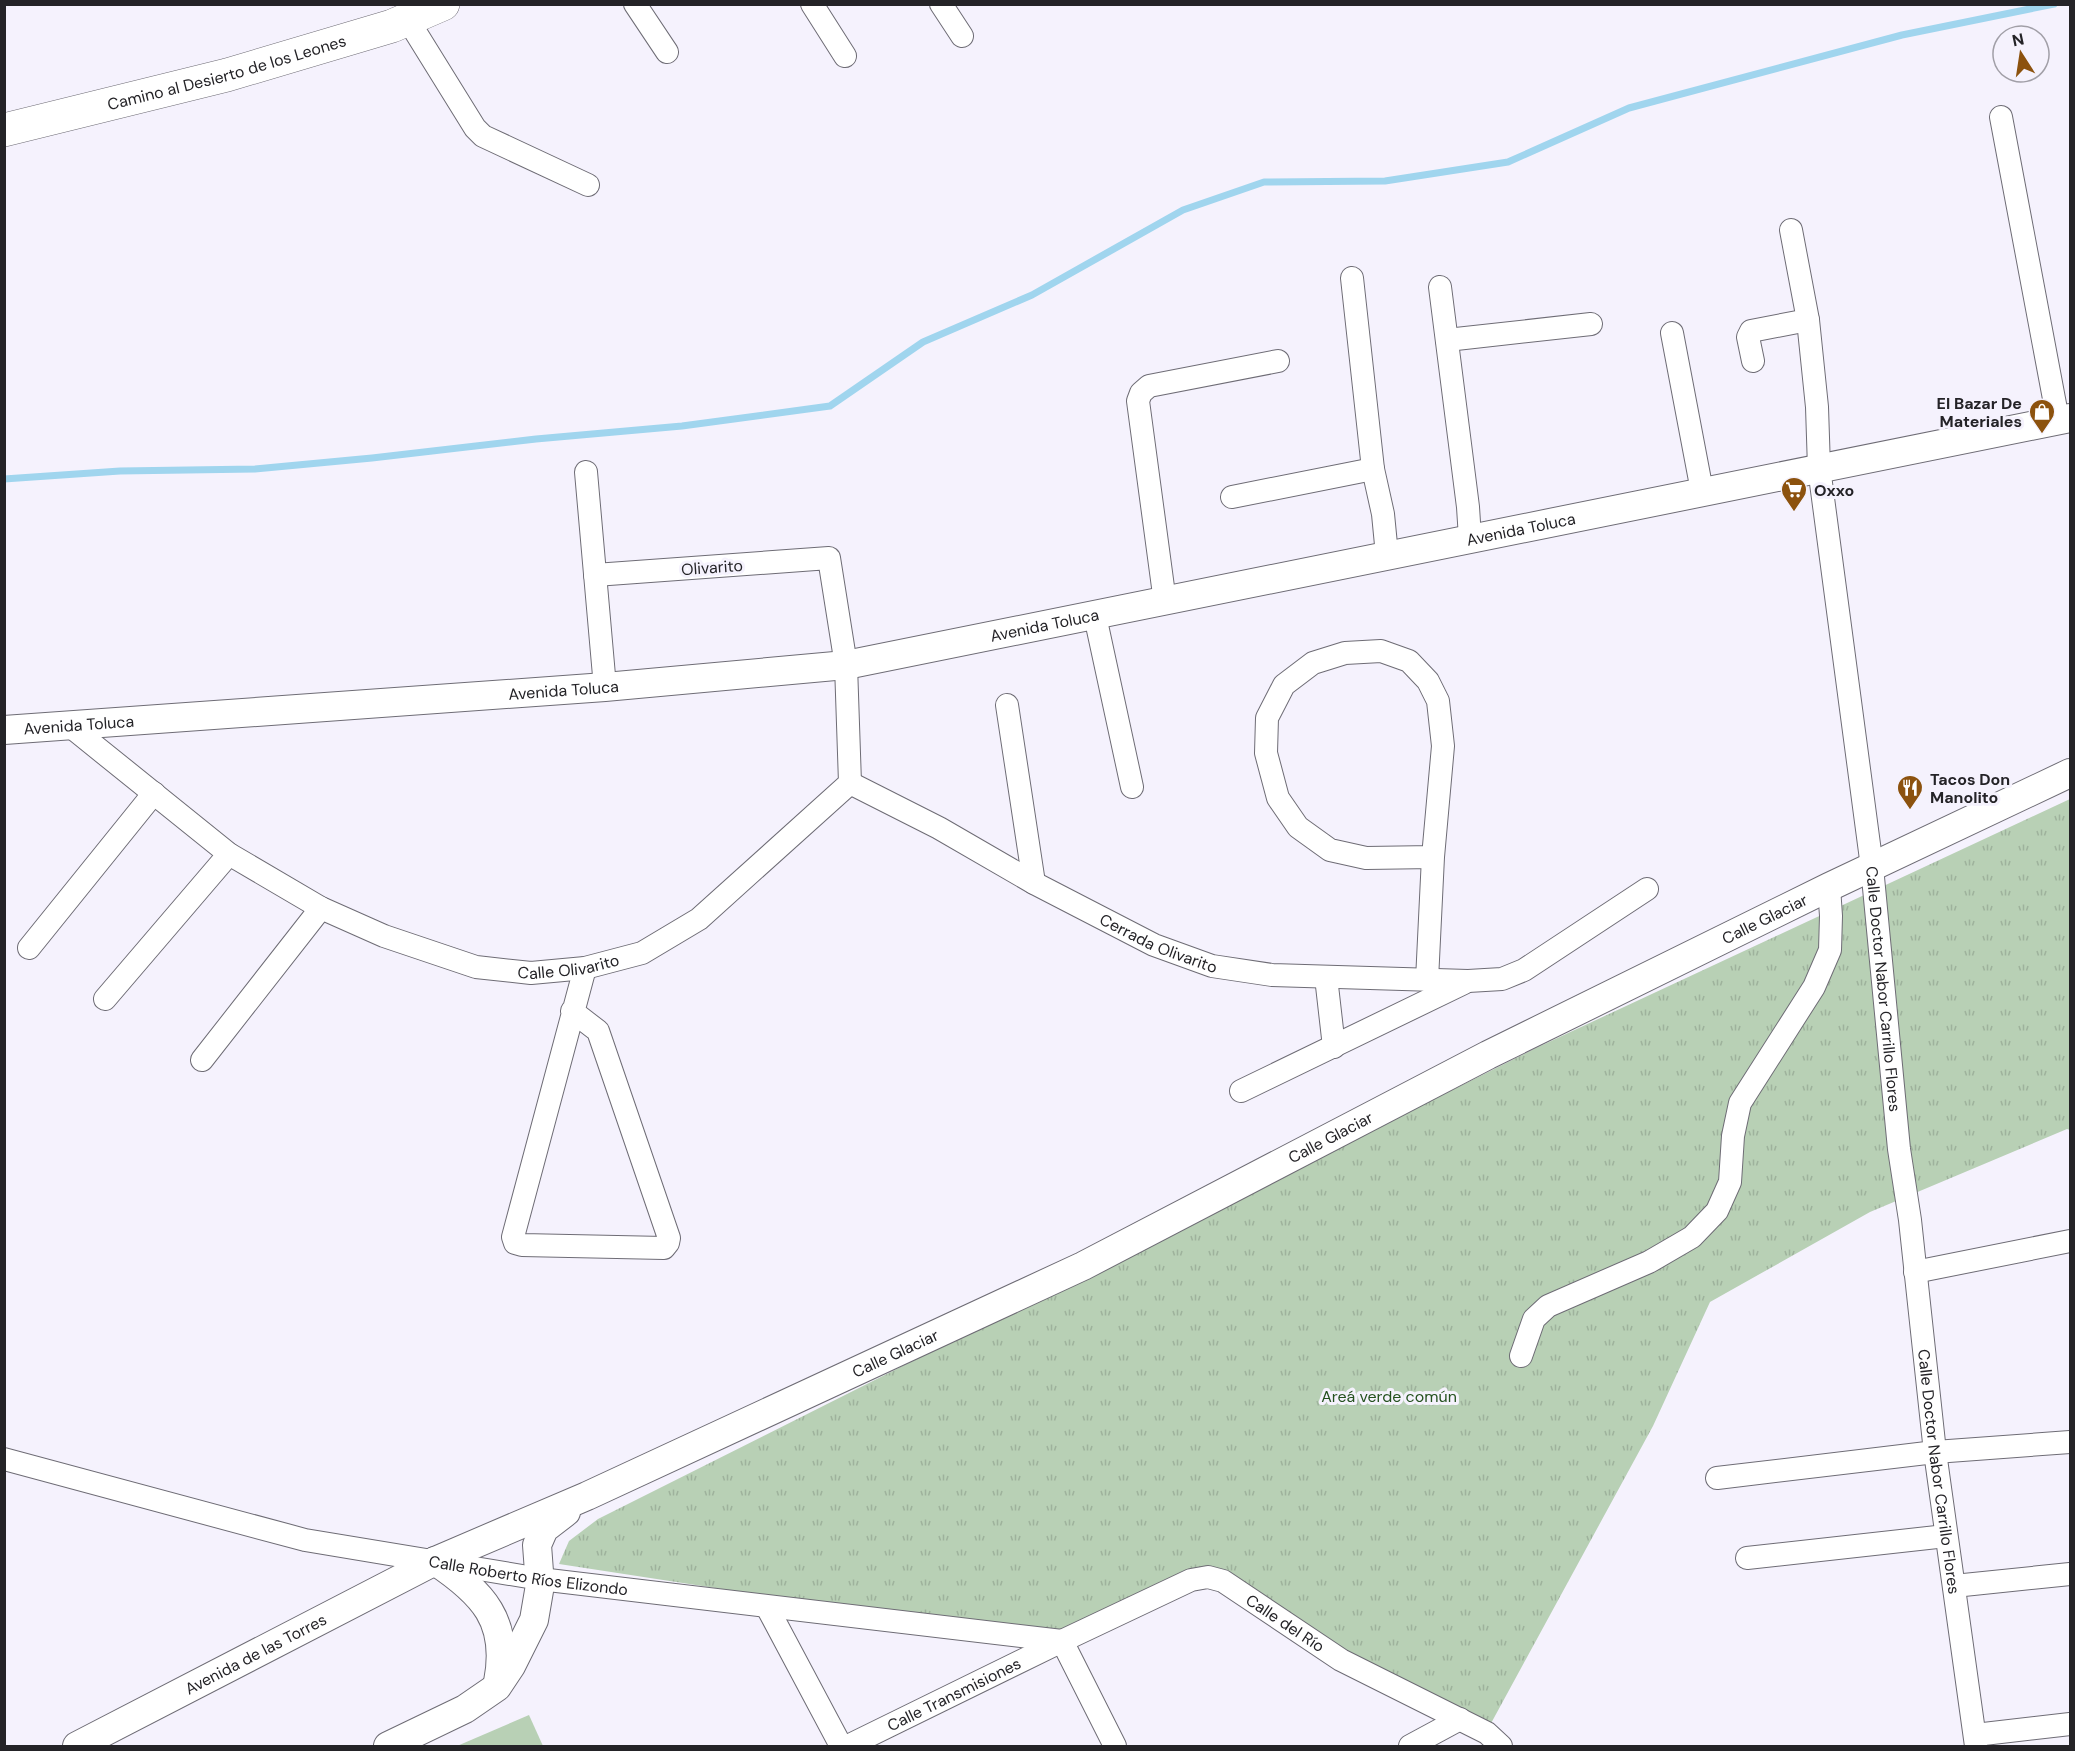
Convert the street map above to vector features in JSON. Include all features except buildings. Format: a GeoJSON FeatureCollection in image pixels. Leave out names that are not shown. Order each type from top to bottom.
{"type":"FeatureCollection","features":[{"type":"Feature","properties":{"kind":"main road","name":"Camino al Desierto de los Leones"},"geometry":{"type":"LineString","coordinates":[[4,130],[226,75],[408,20],[443,4]]}},
{"type":"Feature","properties":{"kind":"street"},"geometry":{"type":"LineString","coordinates":[[635,4],[667,52]]}},
{"type":"Feature","properties":{"kind":"street"},"geometry":{"type":"LineString","coordinates":[[812,4],[845,56]]}},
{"type":"Feature","properties":{"kind":"street"},"geometry":{"type":"LineString","coordinates":[[941,4],[962,36]]}},
{"type":"Feature","properties":{"kind":"street"},"geometry":{"type":"LineString","coordinates":[[408,20],[483,136],[588,185]]}},
{"type":"Feature","properties":{"kind":"street"},"geometry":{"type":"LineString","coordinates":[[2001,117],[2064,419]]}},
{"type":"Feature","properties":{"kind":"street","name":"Calle Doctor Nabor Carrillo Flores"},"geometry":{"type":"LineString","coordinates":[[1791,230],[1808,320],[1817,407],[1819,468],[1872,867],[1899,1149],[1910,1220],[1935,1452],[1976,1741]]}},
{"type":"Feature","properties":{"kind":"street"},"geometry":{"type":"LineString","coordinates":[[1352,278],[1373,469],[1383,514],[1387,555]]}},
{"type":"Feature","properties":{"kind":"street"},"geometry":{"type":"LineString","coordinates":[[1440,286],[1470,538]]}},
{"type":"Feature","properties":{"kind":"street"},"geometry":{"type":"LineString","coordinates":[[1753,361],[1748,337],[1751,331],[1808,320]]}},
{"type":"Feature","properties":{"kind":"street"},"geometry":{"type":"LineString","coordinates":[[1447,340],[1591,324]]}},
{"type":"Feature","properties":{"kind":"street"},"geometry":{"type":"LineString","coordinates":[[1672,333],[1702,491]]}},
{"type":"Feature","properties":{"kind":"street"},"geometry":{"type":"LineString","coordinates":[[1165,602],[1138,401],[1149,386],[1278,361]]}},
{"type":"Feature","properties":{"kind":"street","name":"Avenida Toluca"},"geometry":{"type":"LineString","coordinates":[[4,730],[605,687],[846,665],[2064,419]]}},
{"type":"Feature","properties":{"kind":"street"},"geometry":{"type":"LineString","coordinates":[[1232,497],[1373,469]]}},
{"type":"Feature","properties":{"kind":"street"},"geometry":{"type":"LineString","coordinates":[[585,472],[605,687]]}},
{"type":"Feature","properties":{"kind":"street","name":"Olivarito"},"geometry":{"type":"LineString","coordinates":[[595,575],[829,558],[846,665]]}},
{"type":"Feature","properties":{"kind":"street"},"geometry":{"type":"LineString","coordinates":[[1095,616],[1132,787]]}},
{"type":"Feature","properties":{"kind":"street"},"geometry":{"type":"LineString","coordinates":[[1427,980],[1433,857],[1443,746],[1438,701],[1428,681],[1409,661],[1381,651],[1346,653],[1313,663],[1284,685],[1267,718],[1266,753],[1278,798],[1298,826],[1330,850],[1366,858],[1433,857]]}},
{"type":"Feature","properties":{"kind":"street"},"geometry":{"type":"LineString","coordinates":[[846,665],[850,783]]}},
{"type":"Feature","properties":{"kind":"street"},"geometry":{"type":"LineString","coordinates":[[1006,705],[1034,883]]}},
{"type":"Feature","properties":{"kind":"street","name":"Calle Olivarito"},"geometry":{"type":"LineString","coordinates":[[70,726],[229,854],[321,908],[384,936],[476,967],[531,973],[585,968],[642,953],[699,919],[850,783]]}},
{"type":"Feature","properties":{"kind":"street","name":"Calle Glaciar"},"geometry":{"type":"LineString","coordinates":[[435,1561],[587,1496],[1083,1266],[1488,1055],[1829,887],[2070,773]]}},
{"type":"Feature","properties":{"kind":"street","name":"Cerrada Olivarito"},"geometry":{"type":"LineString","coordinates":[[850,783],[939,828],[1034,883],[1154,945],[1212,966],[1272,975],[1468,981],[1502,979],[1524,970],[1647,889]]}},
{"type":"Feature","properties":{"kind":"street"},"geometry":{"type":"LineString","coordinates":[[29,948],[154,793]]}},
{"type":"Feature","properties":{"kind":"street"},"geometry":{"type":"LineString","coordinates":[[105,999],[229,854]]}},
{"type":"Feature","properties":{"kind":"street"},"geometry":{"type":"LineString","coordinates":[[1521,1356],[1534,1319],[1548,1306],[1649,1262],[1692,1237],[1717,1211],[1730,1182],[1732,1136],[1740,1103],[1814,987],[1830,950],[1829,887]]}},
{"type":"Feature","properties":{"kind":"street"},"geometry":{"type":"LineString","coordinates":[[201,1060],[321,908]]}},
{"type":"Feature","properties":{"kind":"street"},"geometry":{"type":"LineString","coordinates":[[572,1011],[598,1031],[669,1238],[664,1248],[522,1245],[515,1243],[513,1237],[572,1011],[585,968]]}},
{"type":"Feature","properties":{"kind":"street"},"geometry":{"type":"LineString","coordinates":[[1326,977],[1334,1047]]}},
{"type":"Feature","properties":{"kind":"street"},"geometry":{"type":"LineString","coordinates":[[1241,1091],[1468,981]]}},
{"type":"Feature","properties":{"kind":"street"},"geometry":{"type":"LineString","coordinates":[[1915,1272],[2070,1241]]}},
{"type":"Feature","properties":{"kind":"street"},"geometry":{"type":"LineString","coordinates":[[1717,1478],[1935,1452],[2070,1442]]}},
{"type":"Feature","properties":{"kind":"street","name":"Calle Roberto Ríos Elizondo"},"geometry":{"type":"LineString","coordinates":[[4,1459],[305,1540],[540,1579],[1062,1641]]}},
{"type":"Feature","properties":{"kind":"street","name":"Calle Glaciar"},"geometry":{"type":"LineString","coordinates":[[540,1579],[537,1545],[544,1529],[587,1496]]}},
{"type":"Feature","properties":{"kind":"street"},"geometry":{"type":"LineString","coordinates":[[1747,1558],[1946,1536]]}},
{"type":"Feature","properties":{"kind":"street"},"geometry":{"type":"LineString","coordinates":[[435,1561],[461,1578],[482,1599],[493,1618],[500,1638],[502,1661],[497,1687]]}},
{"type":"Feature","properties":{"kind":"street","name":"Avenida de las Torres"},"geometry":{"type":"LineString","coordinates":[[77,1746],[435,1561]]}},
{"type":"Feature","properties":{"kind":"street"},"geometry":{"type":"LineString","coordinates":[[1954,1586],[2070,1574]]}},
{"type":"Feature","properties":{"kind":"street","name":"Calle del Río"},"geometry":{"type":"LineString","coordinates":[[1062,1641],[1191,1580],[1208,1577],[1222,1581],[1341,1660],[1487,1733],[1501,1746]]}},
{"type":"Feature","properties":{"kind":"street"},"geometry":{"type":"LineString","coordinates":[[388,1746],[465,1709],[497,1687],[534,1620],[540,1579]]}},
{"type":"Feature","properties":{"kind":"street"},"geometry":{"type":"LineString","coordinates":[[767,1607],[841,1746]]}},
{"type":"Feature","properties":{"kind":"street"},"geometry":{"type":"LineString","coordinates":[[1062,1641],[1115,1746]]}},
{"type":"Feature","properties":{"kind":"street","name":"Calle Transmisiones"},"geometry":{"type":"LineString","coordinates":[[848,1746],[1062,1641]]}},
{"type":"Feature","properties":{"kind":"street"},"geometry":{"type":"LineString","coordinates":[[1410,1746],[1460,1719]]}},
{"type":"Feature","properties":{"kind":"street"},"geometry":{"type":"LineString","coordinates":[[1976,1741],[2070,1724]]}},
{"type":"Feature","properties":{"kind":"green space","name":"Areá verde común"},"geometry":{"type":"Polygon","coordinates":[[[2070,799],[2070,1130],[2067,1129],[1870,1212],[1710,1302],[1653,1426],[1489,1727],[1208,1577],[1062,1641],[559,1564],[569,1541],[598,1519],[1536,1048],[2070,799]]]}},
{"type":"Feature","properties":{"kind":"green space"},"geometry":{"type":"Polygon","coordinates":[[[529,1715],[543,1746],[457,1746],[529,1715]]]}},
{"type":"Feature","properties":{"kind":"waterway"},"geometry":{"type":"LineString","coordinates":[[4,479],[120,471],[255,469],[682,426],[830,406],[923,342],[1032,295],[1183,210],[1264,182],[1385,181],[1508,162],[1629,108],[1902,35],[2054,4]]}},
{"type":"Feature","properties":{"kind":"place","name":"El Bazar De Materiales"},"geometry":{"type":"Point","coordinates":[2042,435]}},
{"type":"Feature","properties":{"kind":"place","name":"Oxxo"},"geometry":{"type":"Point","coordinates":[1794,513]}},
{"type":"Feature","properties":{"kind":"place","name":"Tacos Don Manolito"},"geometry":{"type":"Point","coordinates":[1910,811]}}]}
